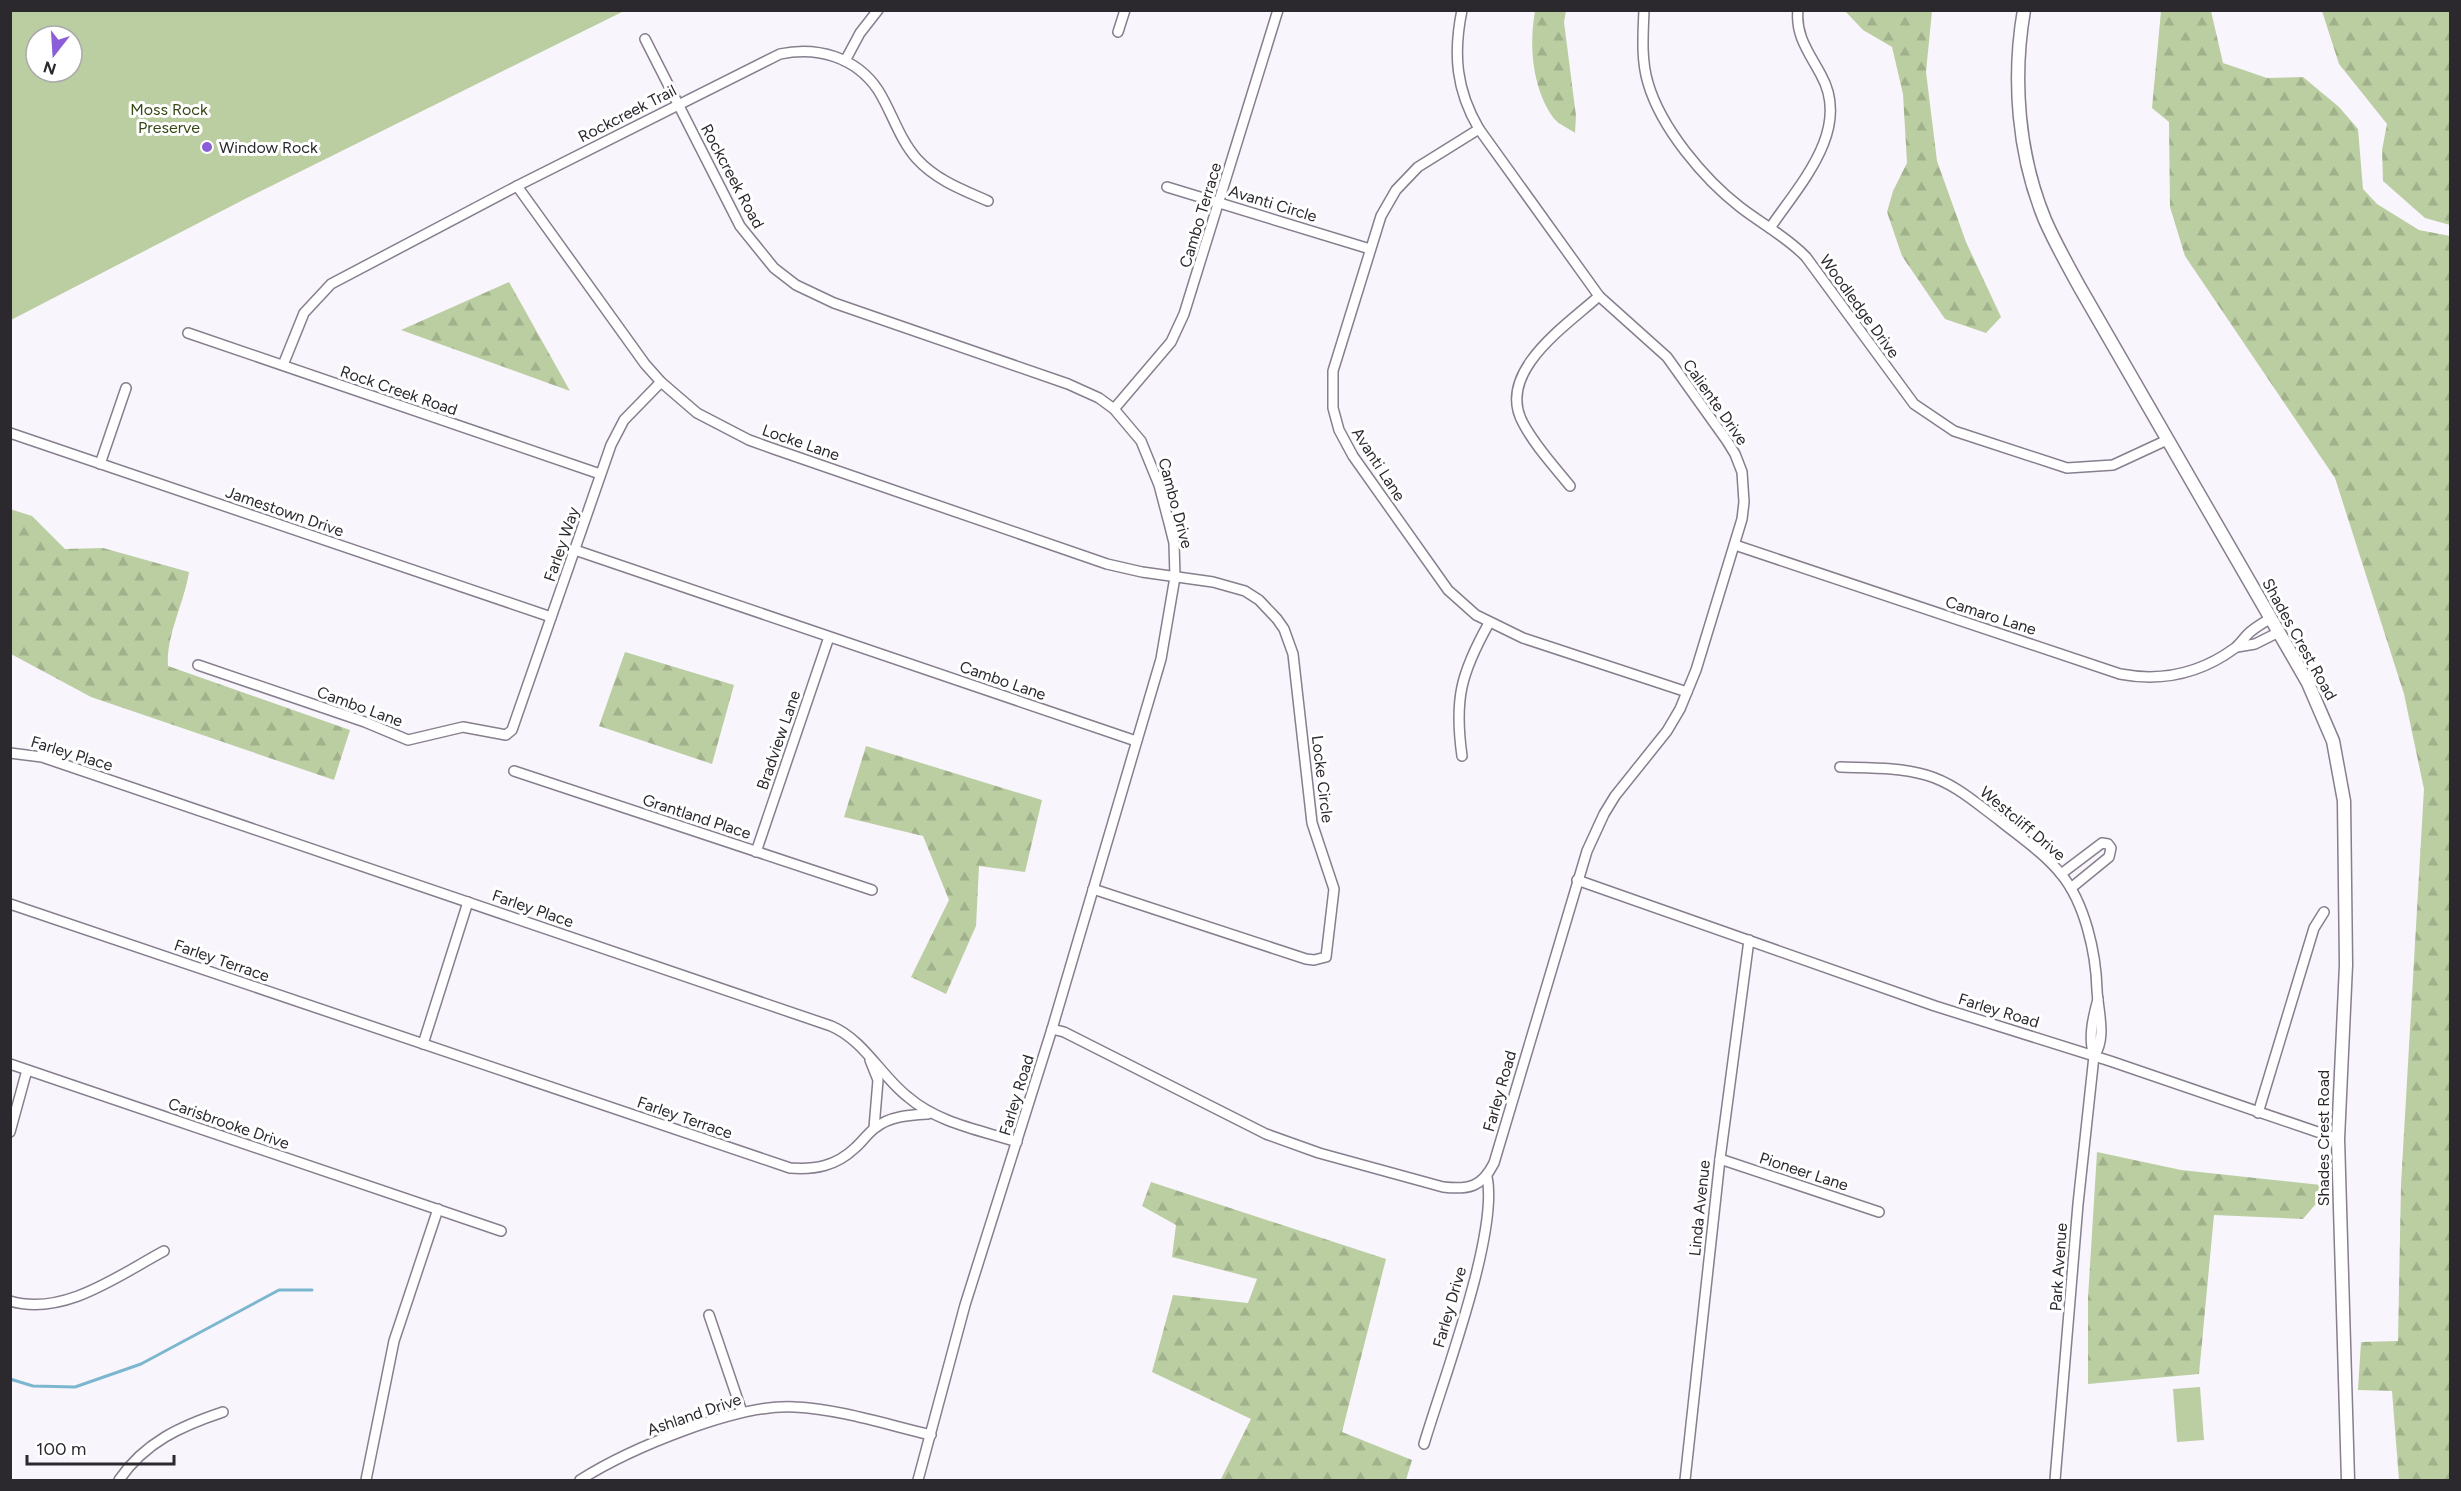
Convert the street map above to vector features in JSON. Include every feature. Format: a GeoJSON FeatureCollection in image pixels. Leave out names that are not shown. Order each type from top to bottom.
{"type":"FeatureCollection","features":[{"type":"Feature","properties":{"kind":"street"},"geometry":{"type":"LineString","coordinates":[[845,61],[860,33],[878,10]]}},
{"type":"Feature","properties":{"kind":"street"},"geometry":{"type":"LineString","coordinates":[[1118,32],[1125,10]]}},
{"type":"Feature","properties":{"kind":"street","name":"Cambo Terrace"},"geometry":{"type":"LineString","coordinates":[[1114,409],[1163,352],[1177,330],[1219,203],[1278,10]]}},
{"type":"Feature","properties":{"kind":"street","name":"Caliente Drive"},"geometry":{"type":"LineString","coordinates":[[1462,10],[1455,47],[1458,74],[1465,101],[1479,129],[1599,296],[1667,357],[1735,453],[1742,472],[1744,502],[1735,545],[1687,692],[1667,731],[1604,814],[1577,880]]}},
{"type":"Feature","properties":{"kind":"street","name":"Woodledge Drive"},"geometry":{"type":"LineString","coordinates":[[1644,10],[1643,58],[1647,81],[1659,111],[1713,182],[1806,257],[1914,404],[1954,431],[2067,468],[2113,465],[2168,440]]}},
{"type":"Feature","properties":{"kind":"street"},"geometry":{"type":"LineString","coordinates":[[1770,228],[1815,162],[1829,128],[1831,113],[1827,87],[1801,39],[1798,10]]}},
{"type":"Feature","properties":{"kind":"street","name":"Shades Crest Road"},"geometry":{"type":"LineString","coordinates":[[2024,10],[2019,53],[2019,97],[2025,152],[2037,198],[2055,241],[2079,286],[2318,703],[2333,741],[2342,781],[2346,965],[2338,1139],[2348,1480]]}},
{"type":"Feature","properties":{"kind":"street","name":"Rockcreek Road"},"geometry":{"type":"LineString","coordinates":[[645,39],[732,212],[761,254],[796,285],[814,295],[860,312]]}},
{"type":"Feature","properties":{"kind":"street","name":"Rockcreek Trail"},"geometry":{"type":"LineString","coordinates":[[283,365],[301,319],[312,302],[331,284],[517,186],[780,54],[812,51],[845,61],[863,74],[878,91],[905,142],[917,159],[943,180],[988,201]]}},
{"type":"Feature","properties":{"kind":"street","name":"Avanti Lane"},"geometry":{"type":"LineString","coordinates":[[1479,129],[1436,154],[1406,178],[1388,202],[1370,249],[1333,371],[1332,394],[1336,419],[1353,456],[1448,590],[1489,623],[1524,638],[1687,692]]}},
{"type":"Feature","properties":{"kind":"street","name":"Locke Lane"},"geometry":{"type":"LineString","coordinates":[[517,186],[645,364],[661,382],[697,413],[749,440],[1107,564],[1175,577]]}},
{"type":"Feature","properties":{"kind":"street","name":"Avanti Circle"},"geometry":{"type":"LineString","coordinates":[[1167,187],[1370,249]]}},
{"type":"Feature","properties":{"kind":"street"},"geometry":{"type":"LineString","coordinates":[[1569,486],[1522,422],[1517,405],[1518,394],[1523,372],[1532,357],[1599,296]]}},
{"type":"Feature","properties":{"kind":"street","name":"Cambo Drive"},"geometry":{"type":"LineString","coordinates":[[860,312],[1068,384],[1099,398],[1114,409],[1141,441],[1151,462],[1174,543],[1175,577],[1161,659],[1136,741]]}},
{"type":"Feature","properties":{"kind":"street","name":"Rock Creek Road"},"geometry":{"type":"LineString","coordinates":[[188,333],[600,474]]}},
{"type":"Feature","properties":{"kind":"street","name":"Farley Way"},"geometry":{"type":"LineString","coordinates":[[512,730],[600,474],[624,420],[661,382]]}},
{"type":"Feature","properties":{"kind":"street"},"geometry":{"type":"LineString","coordinates":[[100,464],[126,388]]}},
{"type":"Feature","properties":{"kind":"street","name":"Jamestown Drive"},"geometry":{"type":"LineString","coordinates":[[10,433],[550,617]]}},
{"type":"Feature","properties":{"kind":"street","name":"Camaro Lane"},"geometry":{"type":"LineString","coordinates":[[1735,545],[2121,674],[2139,677],[2171,676],[2212,662],[2237,647],[2248,634],[2271,618]]}},
{"type":"Feature","properties":{"kind":"street","name":"Cambo Lane"},"geometry":{"type":"LineString","coordinates":[[575,550],[1136,741]]}},
{"type":"Feature","properties":{"kind":"street","name":"Locke Circle"},"geometry":{"type":"LineString","coordinates":[[1093,889],[1306,959],[1320,960],[1326,957],[1328,950],[1334,889],[1312,824],[1296,670],[1289,640],[1277,619],[1259,600],[1245,591],[1213,582],[1175,577]]}},
{"type":"Feature","properties":{"kind":"street"},"geometry":{"type":"LineString","coordinates":[[1462,756],[1457,717],[1459,688],[1467,665],[1489,623]]}},
{"type":"Feature","properties":{"kind":"street","name":"Camaro Lane"},"geometry":{"type":"LineString","coordinates":[[2237,647],[2255,644],[2279,632]]}},
{"type":"Feature","properties":{"kind":"street","name":"Bradview Lane"},"geometry":{"type":"LineString","coordinates":[[756,852],[829,638]]}},
{"type":"Feature","properties":{"kind":"street","name":"Cambo Lane"},"geometry":{"type":"LineString","coordinates":[[198,665],[354,718],[408,740],[463,727],[507,735],[512,730]]}},
{"type":"Feature","properties":{"kind":"street"},"geometry":{"type":"LineString","coordinates":[[1136,741],[1052,1029],[1064,1032],[1266,1134],[1319,1154],[1443,1187],[1468,1187],[1487,1177]]}},
{"type":"Feature","properties":{"kind":"street","name":"Farley Place"},"geometry":{"type":"LineString","coordinates":[[10,753],[42,757],[831,1026],[841,1030],[905,1095],[928,1114],[1017,1142]]}},
{"type":"Feature","properties":{"kind":"street","name":"Westcliff Drive"},"geometry":{"type":"LineString","coordinates":[[1840,767],[1910,771],[1942,781],[1974,800],[2048,859],[2071,888],[2093,954],[2098,999],[2093,1017],[2091,1047],[2094,1056]]}},
{"type":"Feature","properties":{"kind":"street","name":"Grantland Place"},"geometry":{"type":"LineString","coordinates":[[514,771],[872,890]]}},
{"type":"Feature","properties":{"kind":"street"},"geometry":{"type":"LineString","coordinates":[[2061,874],[2094,847],[2102,843],[2109,844],[2111,848],[2109,857],[2071,888]]}},
{"type":"Feature","properties":{"kind":"street","name":"Farley Road"},"geometry":{"type":"LineString","coordinates":[[1487,1177],[1494,1163],[1577,880],[1935,1006],[2094,1056],[2338,1139]]}},
{"type":"Feature","properties":{"kind":"street"},"geometry":{"type":"LineString","coordinates":[[423,1044],[468,902]]}},
{"type":"Feature","properties":{"kind":"street","name":"Farley Terrace"},"geometry":{"type":"LineString","coordinates":[[10,904],[790,1168],[819,1168],[833,1163],[851,1152],[874,1128],[901,1116],[928,1114]]}},
{"type":"Feature","properties":{"kind":"street"},"geometry":{"type":"LineString","coordinates":[[2258,1113],[2314,928],[2324,912]]}},
{"type":"Feature","properties":{"kind":"street","name":"Linda Avenue"},"geometry":{"type":"LineString","coordinates":[[1684,1480],[1720,1159],[1749,940]]}},
{"type":"Feature","properties":{"kind":"street","name":"Farley Road"},"geometry":{"type":"LineString","coordinates":[[918,1480],[965,1305],[1052,1029]]}},
{"type":"Feature","properties":{"kind":"street"},"geometry":{"type":"LineString","coordinates":[[869,1056],[878,1080],[874,1128]]}},
{"type":"Feature","properties":{"kind":"street","name":"Park Avenue"},"geometry":{"type":"LineString","coordinates":[[2055,1480],[2078,1204],[2094,1056]]}},
{"type":"Feature","properties":{"kind":"street","name":"Carisbrooke Drive"},"geometry":{"type":"LineString","coordinates":[[10,1064],[501,1231]]}},
{"type":"Feature","properties":{"kind":"street"},"geometry":{"type":"LineString","coordinates":[[10,1132],[27,1070]]}},
{"type":"Feature","properties":{"kind":"street","name":"Pioneer Lane"},"geometry":{"type":"LineString","coordinates":[[1720,1159],[1879,1212]]}},
{"type":"Feature","properties":{"kind":"street","name":"Farley Drive"},"geometry":{"type":"LineString","coordinates":[[1424,1444],[1479,1259],[1490,1192],[1487,1177]]}},
{"type":"Feature","properties":{"kind":"street"},"geometry":{"type":"LineString","coordinates":[[366,1480],[394,1341],[438,1209]]}},
{"type":"Feature","properties":{"kind":"street"},"geometry":{"type":"LineString","coordinates":[[10,1301],[29,1305],[61,1302],[165,1251]]}},
{"type":"Feature","properties":{"kind":"street"},"geometry":{"type":"LineString","coordinates":[[709,1315],[742,1412]]}},
{"type":"Feature","properties":{"kind":"street","name":"Ashland Drive"},"geometry":{"type":"LineString","coordinates":[[580,1480],[633,1451],[742,1412],[778,1406],[798,1407],[931,1435]]}},
{"type":"Feature","properties":{"kind":"street"},"geometry":{"type":"LineString","coordinates":[[118,1480],[136,1458],[163,1436],[183,1426],[223,1412]]}},
{"type":"Feature","properties":{"kind":"green space","name":"Moss Rock Preserve"},"geometry":{"type":"Polygon","coordinates":[[[11,10],[624,10],[624,11],[243,200],[11,320],[11,10]]]}},
{"type":"Feature","properties":{"kind":"green space"},"geometry":{"type":"Polygon","coordinates":[[[1535,11],[1566,11],[1564,22],[1576,116],[1575,133],[1554,119],[1540,92],[1532,51],[1535,11]]]}},
{"type":"Feature","properties":{"kind":"green space"},"geometry":{"type":"Polygon","coordinates":[[[1845,11],[1932,11],[1926,72],[1937,161],[1966,242],[2001,317],[1986,333],[1945,319],[1902,256],[1887,212],[1893,191],[1907,163],[1903,94],[1892,47],[1863,30],[1845,11]]]}},
{"type":"Feature","properties":{"kind":"green space"},"geometry":{"type":"Polygon","coordinates":[[[2161,11],[2211,11],[2223,63],[2267,78],[2303,77],[2339,107],[2358,129],[2363,189],[2377,204],[2419,230],[2450,236],[2450,1480],[2399,1480],[2392,1391],[2358,1390],[2361,1342],[2398,1341],[2401,1184],[2424,789],[2404,694],[2335,478],[2185,256],[2170,207],[2169,122],[2152,108],[2161,11]]]}},
{"type":"Feature","properties":{"kind":"green space"},"geometry":{"type":"Polygon","coordinates":[[[2322,11],[2450,11],[2450,225],[2425,218],[2383,181],[2382,150],[2387,124],[2339,64],[2322,11]]]}},
{"type":"Feature","properties":{"kind":"green space"},"geometry":{"type":"Polygon","coordinates":[[[509,282],[570,391],[401,330],[509,282]]]}},
{"type":"Feature","properties":{"kind":"green space"},"geometry":{"type":"Polygon","coordinates":[[[10,509],[32,516],[65,549],[103,548],[189,572],[172,631],[168,666],[350,730],[334,780],[91,697],[11,654],[10,509]]]}},
{"type":"Feature","properties":{"kind":"green space"},"geometry":{"type":"Polygon","coordinates":[[[625,652],[734,685],[712,764],[599,726],[625,652]]]}},
{"type":"Feature","properties":{"kind":"green space"},"geometry":{"type":"Polygon","coordinates":[[[866,746],[1042,800],[1025,872],[979,866],[976,926],[946,994],[911,977],[949,900],[923,836],[844,817],[866,746]]]}},
{"type":"Feature","properties":{"kind":"green space"},"geometry":{"type":"Polygon","coordinates":[[[2097,1152],[2181,1170],[2321,1185],[2320,1199],[2303,1219],[2214,1215],[2199,1374],[2088,1384],[2088,1298],[2097,1152]]]}},
{"type":"Feature","properties":{"kind":"green space"},"geometry":{"type":"Polygon","coordinates":[[[1151,1182],[1386,1259],[1342,1432],[1412,1460],[1406,1480],[1217,1480],[1221,1479],[1251,1419],[1152,1372],[1173,1295],[1248,1303],[1257,1279],[1172,1257],[1176,1225],[1142,1206],[1151,1182]]]}},
{"type":"Feature","properties":{"kind":"green space"},"geometry":{"type":"Polygon","coordinates":[[[2200,1387],[2204,1440],[2177,1442],[2173,1389],[2200,1387]]]}},
{"type":"Feature","properties":{"kind":"waterway"},"geometry":{"type":"LineString","coordinates":[[10,1379],[33,1386],[75,1387],[141,1364],[279,1290],[312,1290]]}},
{"type":"Feature","properties":{"kind":"place","name":"Window Rock"},"geometry":{"type":"Point","coordinates":[207,147]}}]}
